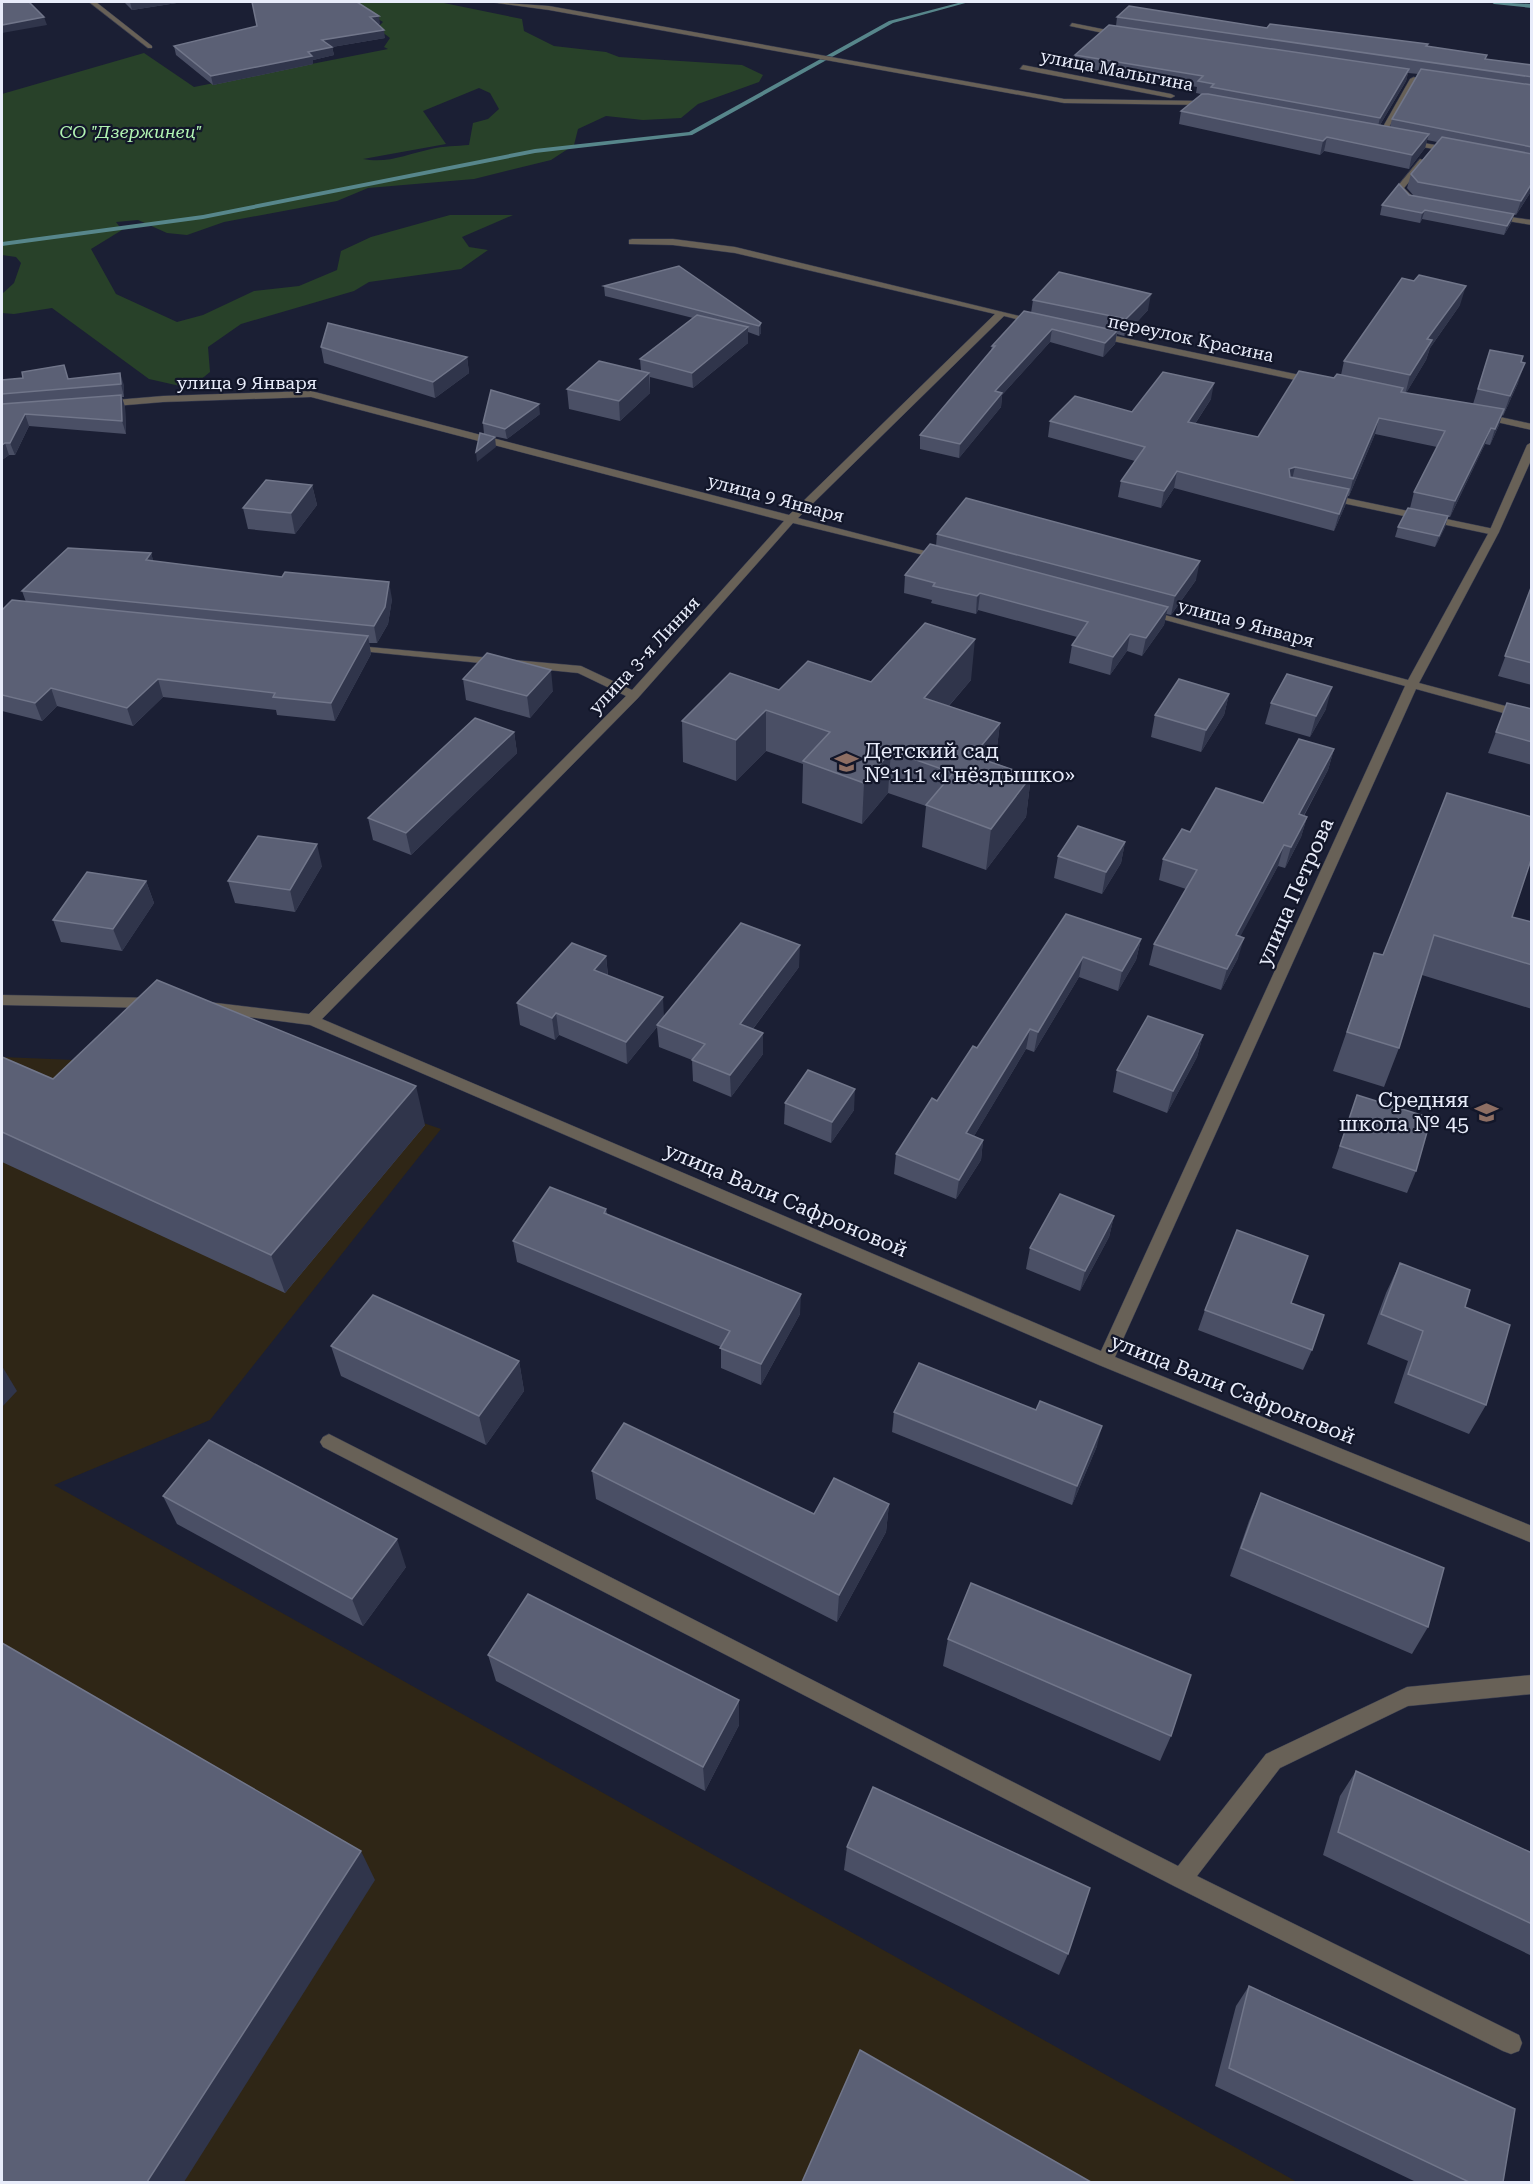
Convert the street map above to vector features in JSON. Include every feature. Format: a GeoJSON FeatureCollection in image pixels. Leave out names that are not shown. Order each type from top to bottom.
{"type":"FeatureCollection","features":[{"type":"Feature","properties":{"kind":"street"},"geometry":{"type":"LineString","coordinates":[[92,2],[150,47]]}},
{"type":"Feature","properties":{"kind":"street","name":"улица Малыгина"},"geometry":{"type":"LineString","coordinates":[[493,2],[549,8],[1064,101],[1205,103]]}},
{"type":"Feature","properties":{"kind":"street","name":"улица Малыгина"},"geometry":{"type":"LineString","coordinates":[[1071,25],[1133,37]]}},
{"type":"Feature","properties":{"kind":"street","name":"улица Малыгина"},"geometry":{"type":"LineString","coordinates":[[1023,67],[1217,105]]}},
{"type":"Feature","properties":{"kind":"street"},"geometry":{"type":"LineString","coordinates":[[1402,78],[1425,81]]}},
{"type":"Feature","properties":{"kind":"street"},"geometry":{"type":"LineString","coordinates":[[1379,137],[1414,79]]}},
{"type":"Feature","properties":{"kind":"street"},"geometry":{"type":"LineString","coordinates":[[1368,135],[1390,139]]}},
{"type":"Feature","properties":{"kind":"street"},"geometry":{"type":"LineString","coordinates":[[1401,141],[1467,153]]}},
{"type":"Feature","properties":{"kind":"street"},"geometry":{"type":"LineString","coordinates":[[1421,202],[1410,200],[1400,188],[1434,147]]}},
{"type":"Feature","properties":{"kind":"street"},"geometry":{"type":"LineString","coordinates":[[1487,215],[1532,223]]}},
{"type":"Feature","properties":{"kind":"street"},"geometry":{"type":"LineString","coordinates":[[632,242],[674,242],[735,250],[1047,324]]}},
{"type":"Feature","properties":{"kind":"street","name":"улица 3-я Линия"},"geometry":{"type":"LineString","coordinates":[[312,1020],[634,695],[791,519],[1001,314]]}},
{"type":"Feature","properties":{"kind":"street","name":"переулок Красина"},"geometry":{"type":"LineString","coordinates":[[1082,332],[1324,383]]}},
{"type":"Feature","properties":{"kind":"street","name":"улица 9 Января"},"geometry":{"type":"LineString","coordinates":[[94,405],[163,399],[311,394],[952,562]]}},
{"type":"Feature","properties":{"kind":"street"},"geometry":{"type":"LineString","coordinates":[[1474,415],[1532,427]]}},
{"type":"Feature","properties":{"kind":"street","name":"улица Петрова"},"geometry":{"type":"LineString","coordinates":[[1105,1360],[1412,684],[1494,532],[1532,445]]}},
{"type":"Feature","properties":{"kind":"street"},"geometry":{"type":"LineString","coordinates":[[1314,494],[1494,532]]}},
{"type":"Feature","properties":{"kind":"street","name":"улица 9 Января"},"geometry":{"type":"LineString","coordinates":[[1136,611],[1532,717]]}},
{"type":"Feature","properties":{"kind":"street"},"geometry":{"type":"LineString","coordinates":[[333,645],[581,670],[634,695]]}},
{"type":"Feature","properties":{"kind":"street"},"geometry":{"type":"LineString","coordinates":[[2,1000],[168,1003]]}},
{"type":"Feature","properties":{"kind":"street","name":"улица Вали Сафроновой"},"geometry":{"type":"LineString","coordinates":[[191,1005],[312,1020],[1105,1360],[1532,1535]]}},
{"type":"Feature","properties":{"kind":"street"},"geometry":{"type":"LineString","coordinates":[[329,1442],[1181,1880],[1511,2043]]}},
{"type":"Feature","properties":{"kind":"street"},"geometry":{"type":"LineString","coordinates":[[1181,1880],[1273,1761],[1407,1697],[1532,1684]]}},
{"type":"Feature","properties":{"kind":"shaded area"},"geometry":{"type":"Polygon","coordinates":[[[152,1030],[441,1129],[210,1420],[54,1485],[1297,2182],[2,2182],[2,1057],[99,1061],[152,1030]]]}},
{"type":"Feature","properties":{"kind":"green space","name":"СО \"Дзержинец\""},"geometry":{"type":"Polygon","coordinates":[[[350,2],[439,2],[522,19],[524,31],[554,46],[606,52],[619,57],[742,65],[763,75],[759,82],[698,104],[681,118],[643,120],[606,116],[578,129],[574,145],[551,160],[474,179],[368,188],[337,201],[224,222],[187,235],[167,233],[138,220],[116,222],[122,230],[91,249],[116,294],[177,322],[203,315],[254,291],[299,286],[337,270],[341,251],[371,237],[450,215],[513,215],[462,237],[469,247],[488,250],[461,269],[369,282],[354,291],[241,324],[208,347],[210,372],[199,381],[180,386],[149,379],[52,308],[14,314],[2,313],[2,294],[14,283],[21,263],[16,257],[2,255],[2,94],[144,53],[194,87],[388,49],[384,47],[390,38],[377,28],[383,22],[350,2]],[[479,88],[423,111],[446,144],[363,159],[389,159],[436,148],[469,145],[473,123],[488,119],[499,109],[490,93],[479,88]]]}},
{"type":"Feature","properties":{"kind":"building"},"geometry":{"type":"Polygon","coordinates":[[[2,2],[29,2],[44,17],[2,25],[2,2]]]}},
{"type":"Feature","properties":{"kind":"building"},"geometry":{"type":"Polygon","coordinates":[[[252,2],[357,2],[379,16],[370,17],[384,30],[322,40],[332,47],[308,52],[312,56],[211,76],[174,46],[257,26],[252,2]]]}},
{"type":"Feature","properties":{"kind":"building"},"geometry":{"type":"Polygon","coordinates":[[[1129,6],[1267,28],[1270,24],[1428,44],[1426,46],[1487,55],[1485,59],[1532,65],[1532,77],[1117,17],[1129,6]]]}},
{"type":"Feature","properties":{"kind":"building"},"geometry":{"type":"Polygon","coordinates":[[[1109,25],[1409,69],[1380,118],[1211,87],[1214,84],[1198,81],[1203,76],[1075,55],[1109,25]]]}},
{"type":"Feature","properties":{"kind":"building"},"geometry":{"type":"Polygon","coordinates":[[[1421,69],[1532,85],[1532,147],[1392,119],[1421,69]]]}},
{"type":"Feature","properties":{"kind":"building"},"geometry":{"type":"Polygon","coordinates":[[[1202,94],[1429,134],[1412,155],[1327,137],[1323,141],[1181,111],[1202,94]]]}},
{"type":"Feature","properties":{"kind":"building"},"geometry":{"type":"Polygon","coordinates":[[[1442,137],[1532,154],[1532,183],[1521,201],[1418,182],[1411,174],[1442,137]]]}},
{"type":"Feature","properties":{"kind":"building"},"geometry":{"type":"Polygon","coordinates":[[[1399,184],[1409,195],[1514,214],[1507,226],[1425,210],[1422,213],[1382,205],[1399,184]]]}},
{"type":"Feature","properties":{"kind":"building"},"geometry":{"type":"Polygon","coordinates":[[[679,266],[761,323],[759,326],[604,286],[679,266]]]}},
{"type":"Feature","properties":{"kind":"building"},"geometry":{"type":"Polygon","coordinates":[[[1059,272],[1151,294],[1126,319],[1033,300],[1059,272]]]}},
{"type":"Feature","properties":{"kind":"building"},"geometry":{"type":"Polygon","coordinates":[[[1419,275],[1466,286],[1427,339],[1432,340],[1410,375],[1344,361],[1402,278],[1414,281],[1419,275]]]}},
{"type":"Feature","properties":{"kind":"building"},"geometry":{"type":"Polygon","coordinates":[[[1024,311],[1117,331],[1105,343],[1052,329],[995,391],[1002,393],[960,444],[920,435],[995,346],[992,346],[1024,311]]]}},
{"type":"Feature","properties":{"kind":"building"},"geometry":{"type":"Polygon","coordinates":[[[697,315],[748,327],[692,373],[640,359],[697,315]]]}},
{"type":"Feature","properties":{"kind":"building"},"geometry":{"type":"Polygon","coordinates":[[[328,323],[467,357],[433,382],[321,347],[328,323]]]}},
{"type":"Feature","properties":{"kind":"building"},"geometry":{"type":"Polygon","coordinates":[[[1490,350],[1523,356],[1521,362],[1525,363],[1510,396],[1478,389],[1490,350]]]}},
{"type":"Feature","properties":{"kind":"building"},"geometry":{"type":"Polygon","coordinates":[[[599,361],[649,373],[619,401],[567,389],[599,361]]]}},
{"type":"Feature","properties":{"kind":"building"},"geometry":{"type":"Polygon","coordinates":[[[64,365],[68,379],[120,373],[121,384],[2,394],[2,380],[23,378],[22,372],[64,365]]]}},
{"type":"Feature","properties":{"kind":"building"},"geometry":{"type":"Polygon","coordinates":[[[1299,371],[1334,378],[1337,374],[1403,388],[1401,392],[1504,409],[1495,429],[1491,428],[1455,501],[1414,492],[1445,431],[1379,418],[1353,479],[1295,467],[1289,469],[1290,477],[1349,489],[1339,514],[1177,471],[1164,491],[1121,481],[1145,447],[1050,421],[1075,396],[1132,412],[1163,372],[1214,383],[1188,422],[1258,437],[1299,371]]]}},
{"type":"Feature","properties":{"kind":"building"},"geometry":{"type":"Polygon","coordinates":[[[491,390],[539,404],[505,429],[483,423],[491,390]]]}},
{"type":"Feature","properties":{"kind":"building"},"geometry":{"type":"Polygon","coordinates":[[[121,395],[122,421],[25,414],[10,443],[2,445],[2,404],[121,395]]]}},
{"type":"Feature","properties":{"kind":"building"},"geometry":{"type":"Polygon","coordinates":[[[480,433],[495,437],[476,452],[480,433]]]}},
{"type":"Feature","properties":{"kind":"building"},"geometry":{"type":"Polygon","coordinates":[[[266,480],[312,485],[291,513],[243,508],[266,480]]]}},
{"type":"Feature","properties":{"kind":"building"},"geometry":{"type":"Polygon","coordinates":[[[966,498],[1200,561],[1175,596],[937,534],[966,498]]]}},
{"type":"Feature","properties":{"kind":"building"},"geometry":{"type":"Polygon","coordinates":[[[1408,508],[1448,516],[1439,536],[1398,527],[1408,508]]]}},
{"type":"Feature","properties":{"kind":"building"},"geometry":{"type":"Polygon","coordinates":[[[930,544],[1168,607],[1146,638],[1130,634],[1113,657],[1072,645],[1088,622],[980,593],[977,596],[933,586],[935,583],[905,575],[930,544]]]}},
{"type":"Feature","properties":{"kind":"building"},"geometry":{"type":"Polygon","coordinates":[[[68,548],[151,553],[146,560],[282,577],[285,572],[389,582],[385,607],[374,626],[22,591],[68,548]]]}},
{"type":"Feature","properties":{"kind":"building"},"geometry":{"type":"Polygon","coordinates":[[[1532,585],[1532,663],[1505,656],[1532,585]]]}},
{"type":"Feature","properties":{"kind":"building"},"geometry":{"type":"Polygon","coordinates":[[[12,600],[368,636],[331,703],[273,697],[275,693],[158,679],[127,708],[51,688],[35,703],[2,695],[2,610],[12,600]]]}},
{"type":"Feature","properties":{"kind":"building"},"geometry":{"type":"Polygon","coordinates":[[[925,623],[975,639],[924,698],[1000,723],[973,756],[1031,776],[991,829],[926,805],[953,773],[891,751],[864,783],[803,761],[830,732],[766,710],[736,740],[682,721],[730,673],[779,690],[808,661],[871,682],[925,623]]]}},
{"type":"Feature","properties":{"kind":"building"},"geometry":{"type":"Polygon","coordinates":[[[487,653],[551,670],[527,696],[463,679],[487,653]]]}},
{"type":"Feature","properties":{"kind":"building"},"geometry":{"type":"Polygon","coordinates":[[[1287,674],[1332,687],[1316,716],[1271,703],[1287,674]]]}},
{"type":"Feature","properties":{"kind":"building"},"geometry":{"type":"Polygon","coordinates":[[[1179,679],[1229,694],[1206,730],[1155,715],[1179,679]]]}},
{"type":"Feature","properties":{"kind":"building"},"geometry":{"type":"Polygon","coordinates":[[[1507,703],[1532,709],[1532,742],[1496,732],[1507,703]]]}},
{"type":"Feature","properties":{"kind":"building"},"geometry":{"type":"Polygon","coordinates":[[[475,718],[514,732],[406,833],[368,818],[475,718]]]}},
{"type":"Feature","properties":{"kind":"building"},"geometry":{"type":"Polygon","coordinates":[[[1299,739],[1334,749],[1299,814],[1307,817],[1291,847],[1284,845],[1236,935],[1244,938],[1227,969],[1154,944],[1197,870],[1163,859],[1182,829],[1190,832],[1216,788],[1263,803],[1299,739]]]}},
{"type":"Feature","properties":{"kind":"building"},"geometry":{"type":"Polygon","coordinates":[[[1447,793],[1532,817],[1532,857],[1512,917],[1532,922],[1532,965],[1434,935],[1399,1048],[1347,1032],[1374,953],[1383,955],[1447,793]]]}},
{"type":"Feature","properties":{"kind":"building"},"geometry":{"type":"Polygon","coordinates":[[[1078,826],[1125,842],[1106,872],[1058,856],[1078,826]]]}},
{"type":"Feature","properties":{"kind":"building"},"geometry":{"type":"Polygon","coordinates":[[[258,836],[317,844],[290,890],[228,881],[258,836]]]}},
{"type":"Feature","properties":{"kind":"building"},"geometry":{"type":"Polygon","coordinates":[[[87,872],[146,881],[113,929],[53,920],[87,872]]]}},
{"type":"Feature","properties":{"kind":"building"},"geometry":{"type":"Polygon","coordinates":[[[1066,914],[1141,939],[1122,971],[1083,957],[1038,1032],[1030,1029],[966,1133],[983,1140],[959,1180],[896,1154],[932,1098],[937,1101],[973,1046],[977,1048],[1066,914]]]}},
{"type":"Feature","properties":{"kind":"building"},"geometry":{"type":"Polygon","coordinates":[[[741,923],[800,945],[740,1024],[763,1033],[730,1075],[692,1060],[705,1044],[657,1025],[741,923]]]}},
{"type":"Feature","properties":{"kind":"building"},"geometry":{"type":"Polygon","coordinates":[[[572,943],[606,956],[594,970],[663,997],[626,1042],[556,1013],[552,1018],[517,1003],[572,943]]]}},
{"type":"Feature","properties":{"kind":"building"},"geometry":{"type":"Polygon","coordinates":[[[157,980],[416,1086],[271,1255],[2,1132],[2,1057],[53,1079],[157,980]]]}},
{"type":"Feature","properties":{"kind":"building"},"geometry":{"type":"Polygon","coordinates":[[[1148,1016],[1203,1035],[1173,1091],[1117,1070],[1148,1016]]]}},
{"type":"Feature","properties":{"kind":"building"},"geometry":{"type":"Polygon","coordinates":[[[808,1070],[855,1089],[832,1122],[785,1103],[808,1070]]]}},
{"type":"Feature","properties":{"kind":"building"},"geometry":{"type":"Polygon","coordinates":[[[1357,1095],[1431,1118],[1416,1171],[1340,1146],[1357,1095]]]}},
{"type":"Feature","properties":{"kind":"building"},"geometry":{"type":"Polygon","coordinates":[[[550,1187],[606,1209],[604,1213],[801,1294],[761,1364],[720,1348],[730,1331],[513,1241],[550,1187]]]}},
{"type":"Feature","properties":{"kind":"building"},"geometry":{"type":"Polygon","coordinates":[[[1060,1194],[1114,1216],[1085,1271],[1030,1248],[1060,1194]]]}},
{"type":"Feature","properties":{"kind":"building"},"geometry":{"type":"Polygon","coordinates":[[[1237,1230],[1308,1256],[1291,1303],[1324,1315],[1312,1350],[1205,1310],[1237,1230]]]}},
{"type":"Feature","properties":{"kind":"building"},"geometry":{"type":"Polygon","coordinates":[[[1400,1263],[1470,1290],[1465,1307],[1510,1325],[1486,1405],[1408,1374],[1423,1331],[1381,1314],[1400,1263]]]}},
{"type":"Feature","properties":{"kind":"building"},"geometry":{"type":"Polygon","coordinates":[[[373,1295],[519,1361],[479,1416],[331,1346],[373,1295]]]}},
{"type":"Feature","properties":{"kind":"building"},"geometry":{"type":"Polygon","coordinates":[[[919,1363],[1036,1410],[1040,1401],[1102,1426],[1077,1486],[894,1412],[919,1363]]]}},
{"type":"Feature","properties":{"kind":"building"},"geometry":{"type":"Polygon","coordinates":[[[624,1423],[814,1514],[834,1478],[889,1504],[839,1595],[592,1471],[624,1423]]]}},
{"type":"Feature","properties":{"kind":"building"},"geometry":{"type":"Polygon","coordinates":[[[209,1440],[397,1539],[352,1599],[163,1496],[209,1440]]]}},
{"type":"Feature","properties":{"kind":"building"},"geometry":{"type":"Polygon","coordinates":[[[1261,1493],[1444,1568],[1428,1627],[1241,1548],[1261,1493]]]}},
{"type":"Feature","properties":{"kind":"building"},"geometry":{"type":"Polygon","coordinates":[[[971,1583],[1191,1675],[1171,1736],[948,1639],[971,1583]]]}},
{"type":"Feature","properties":{"kind":"building"},"geometry":{"type":"Polygon","coordinates":[[[528,1594],[739,1700],[703,1767],[488,1655],[528,1594]]]}},
{"type":"Feature","properties":{"kind":"building"},"geometry":{"type":"Polygon","coordinates":[[[2,1643],[361,1851],[147,2182],[2,2182],[2,1643]]]}},
{"type":"Feature","properties":{"kind":"building"},"geometry":{"type":"Polygon","coordinates":[[[1356,1771],[1532,1853],[1532,1924],[1338,1832],[1356,1771]]]}},
{"type":"Feature","properties":{"kind":"building"},"geometry":{"type":"Polygon","coordinates":[[[873,1787],[1090,1888],[1068,1954],[847,1847],[873,1787]]]}},
{"type":"Feature","properties":{"kind":"building"},"geometry":{"type":"Polygon","coordinates":[[[1249,1986],[1515,2109],[1503,2182],[1469,2182],[1229,2068],[1249,1986]]]}},
{"type":"Feature","properties":{"kind":"building"},"geometry":{"type":"Polygon","coordinates":[[[860,2050],[1091,2182],[802,2182],[860,2050]]]}},
{"type":"Feature","properties":{"kind":"waterway"},"geometry":{"type":"LineString","coordinates":[[2,244],[203,217],[535,151],[690,134],[891,22],[966,2]]}},
{"type":"Feature","properties":{"kind":"waterway"},"geometry":{"type":"LineString","coordinates":[[1494,2],[1532,6]]}},
{"type":"Feature","properties":{"kind":"place","name":"Детский сад №111 «Гнёздышко»"},"geometry":{"type":"Point","coordinates":[846,763]}},
{"type":"Feature","properties":{"kind":"place","name":"Средняя школа № 45"},"geometry":{"type":"Point","coordinates":[1487,1112]}}]}
